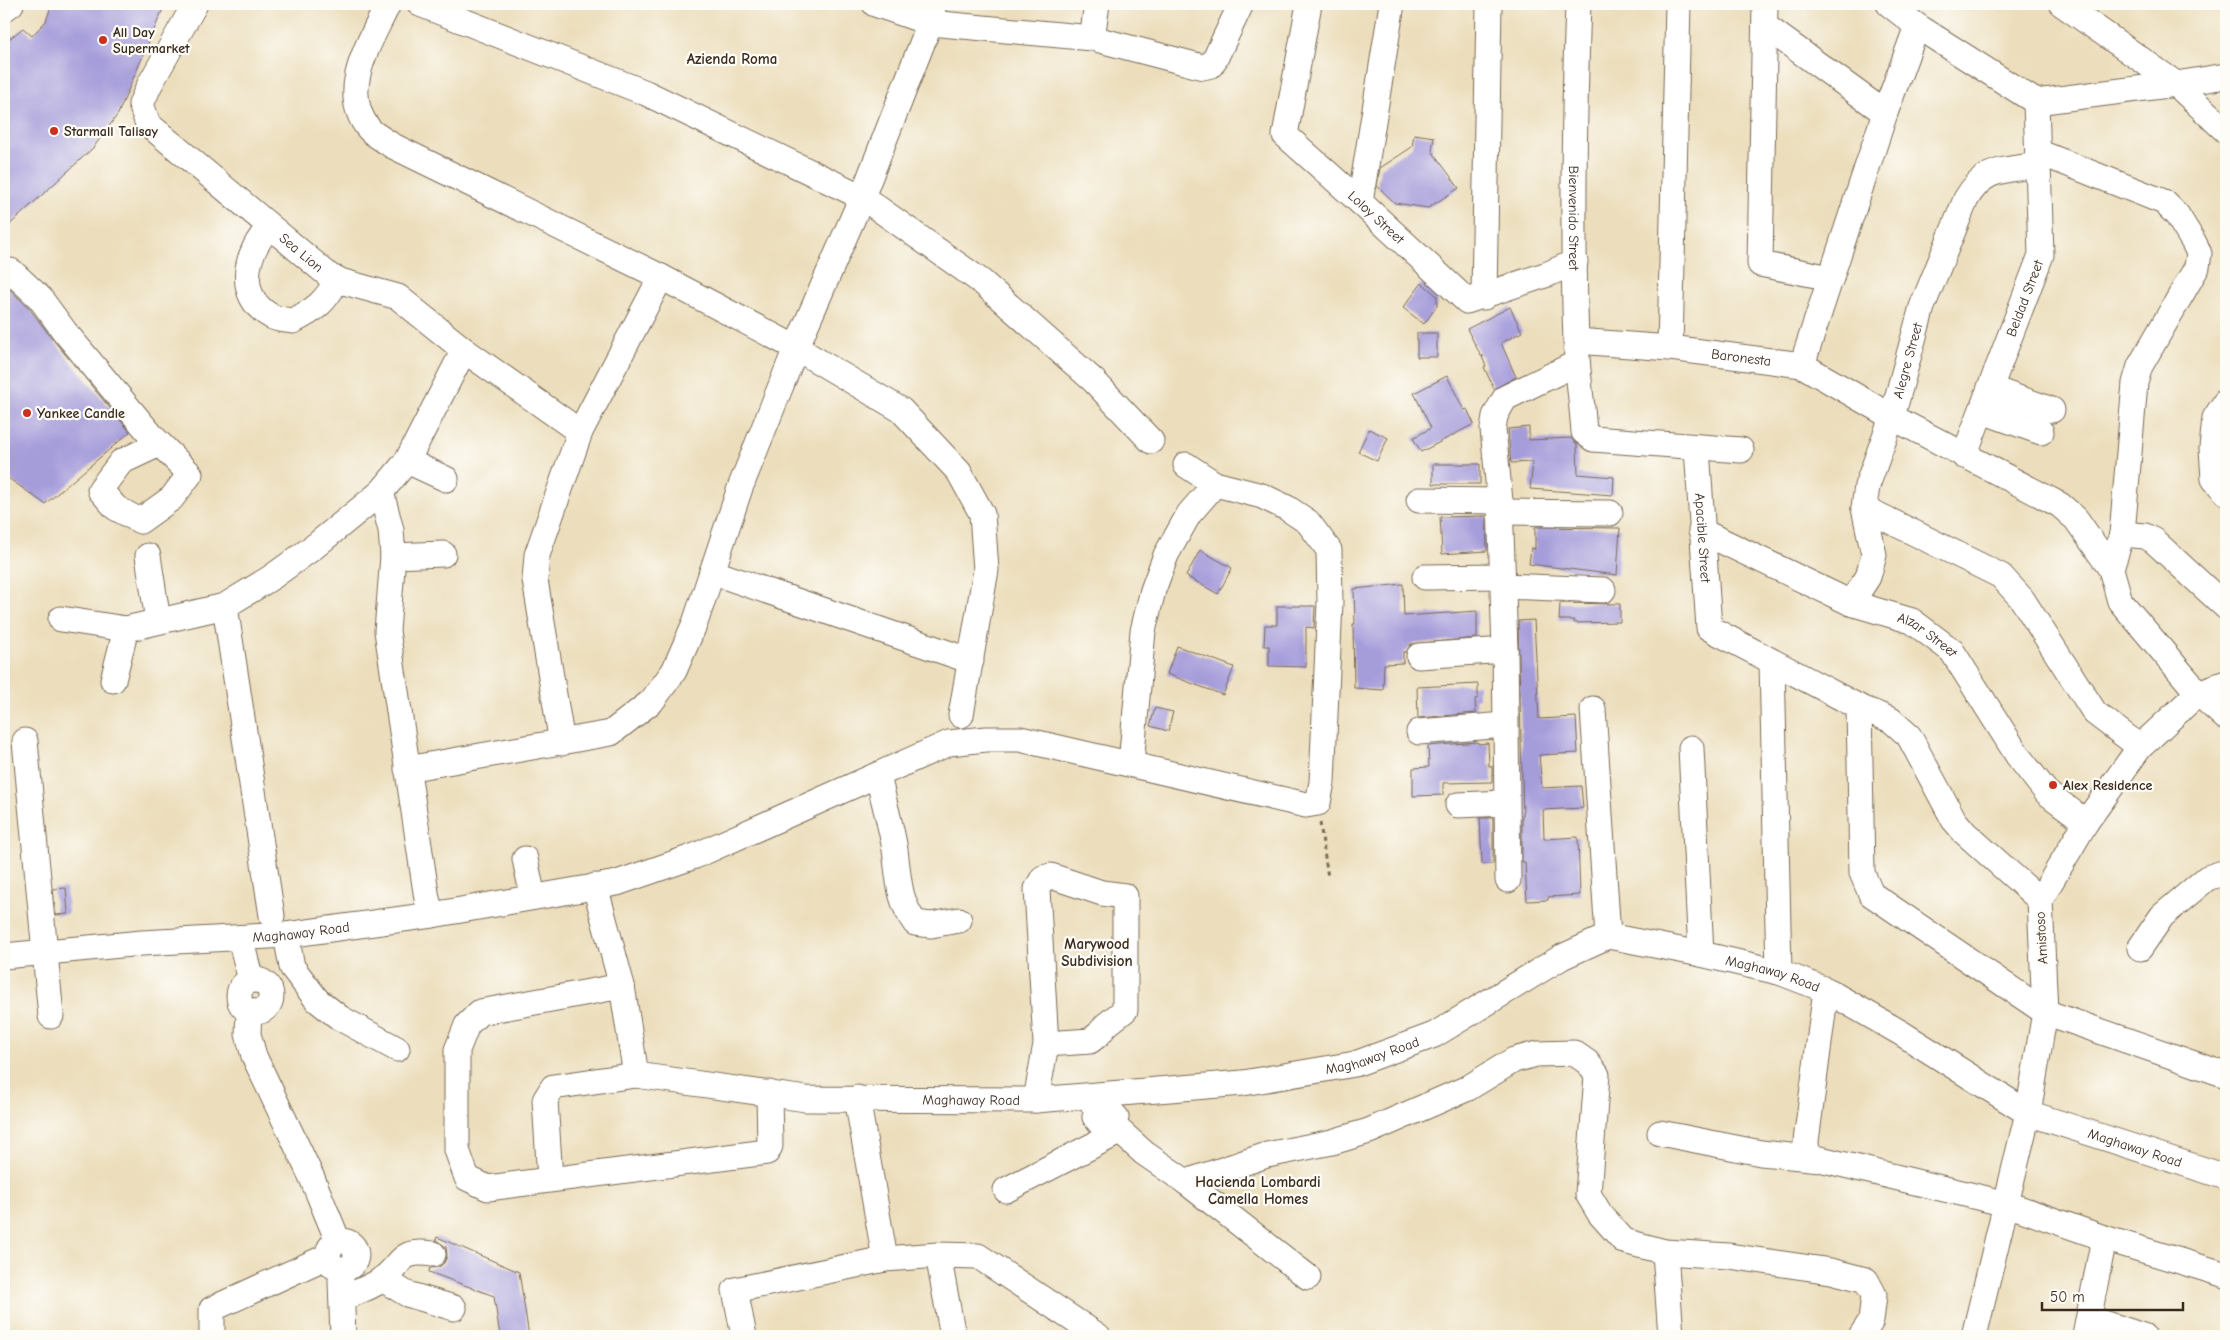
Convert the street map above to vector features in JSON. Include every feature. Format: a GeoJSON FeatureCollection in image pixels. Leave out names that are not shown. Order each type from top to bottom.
{"type":"FeatureCollection","features":[{"type":"Feature","properties":{"kind":"street"},"geometry":{"type":"LineString","coordinates":[[4,9],[11,4]]}},
{"type":"Feature","properties":{"kind":"street","name":"Sea Lion"},"geometry":{"type":"LineString","coordinates":[[196,4],[150,84],[141,104],[148,124],[333,279],[398,297],[464,350],[580,432]]}},
{"type":"Feature","properties":{"kind":"street"},"geometry":{"type":"LineString","coordinates":[[388,4],[357,74],[356,103],[369,130],[391,145],[660,277],[796,348],[901,410],[959,472],[982,514],[986,570],[961,714]]}},
{"type":"Feature","properties":{"kind":"street"},"geometry":{"type":"LineString","coordinates":[[420,4],[646,93],[862,197],[982,282],[1094,381],[1151,441]]}},
{"type":"Feature","properties":{"kind":"street"},"geometry":{"type":"LineString","coordinates":[[875,4],[1092,38],[1202,67],[1211,64],[1215,59],[1241,4]]}},
{"type":"Feature","properties":{"kind":"street"},"geometry":{"type":"LineString","coordinates":[[1092,38],[1097,4]]}},
{"type":"Feature","properties":{"kind":"street","name":"Loloy Street"},"geometry":{"type":"LineString","coordinates":[[1309,4],[1284,135],[1475,299]]}},
{"type":"Feature","properties":{"kind":"street"},"geometry":{"type":"LineString","coordinates":[[1360,202],[1392,4]]}},
{"type":"Feature","properties":{"kind":"street"},"geometry":{"type":"LineString","coordinates":[[1489,4],[1475,299],[1548,274],[1575,262]]}},
{"type":"Feature","properties":{"kind":"street","name":"Bienvenido Street"},"geometry":{"type":"LineString","coordinates":[[1578,4],[1574,119],[1575,262],[1577,352],[1584,432],[1593,439],[1697,448]]}},
{"type":"Feature","properties":{"kind":"street"},"geometry":{"type":"LineString","coordinates":[[1670,348],[1678,4]]}},
{"type":"Feature","properties":{"kind":"street"},"geometry":{"type":"LineString","coordinates":[[1889,4],[1917,26],[2036,102],[2226,76]]}},
{"type":"Feature","properties":{"kind":"street"},"geometry":{"type":"LineString","coordinates":[[2062,4],[2176,84],[2226,131]]}},
{"type":"Feature","properties":{"kind":"street"},"geometry":{"type":"LineString","coordinates":[[407,769],[611,733],[652,701],[674,671],[695,623],[740,488],[796,348],[862,197],[932,13]]}},
{"type":"Feature","properties":{"kind":"street"},"geometry":{"type":"LineString","coordinates":[[1765,15],[1885,113]]}},
{"type":"Feature","properties":{"kind":"street"},"geometry":{"type":"LineString","coordinates":[[1765,15],[1760,264],[1831,278]]}},
{"type":"Feature","properties":{"kind":"street"},"geometry":{"type":"LineString","coordinates":[[1802,365],[1885,113],[1917,26]]}},
{"type":"Feature","properties":{"kind":"street","name":"Beldad Street"},"geometry":{"type":"LineString","coordinates":[[1964,456],[2041,255],[2036,102]]}},
{"type":"Feature","properties":{"kind":"street"},"geometry":{"type":"LineString","coordinates":[[2037,159],[2164,202],[2177,215],[2199,253],[2197,267],[2140,366],[2135,383],[2122,534],[2112,569],[2120,601],[2198,693],[2226,718]]}},
{"type":"Feature","properties":{"kind":"street","name":"Alegre Street"},"geometry":{"type":"LineString","coordinates":[[1851,603],[1868,577],[1874,554],[1864,508],[1868,486],[1892,417],[1922,306],[1966,199],[1974,185],[1987,176],[2037,159]]}},
{"type":"Feature","properties":{"kind":"street"},"geometry":{"type":"LineString","coordinates":[[270,227],[262,235],[249,259],[247,281],[252,299],[271,316],[293,322],[317,309],[331,292],[337,279]]}},
{"type":"Feature","properties":{"kind":"street"},"geometry":{"type":"LineString","coordinates":[[4,270],[11,271],[40,298],[65,332],[159,444]]}},
{"type":"Feature","properties":{"kind":"street"},"geometry":{"type":"LineString","coordinates":[[562,743],[534,580],[537,555],[580,432],[660,277]]}},
{"type":"Feature","properties":{"kind":"street","name":"Baronesta"},"geometry":{"type":"LineString","coordinates":[[1577,352],[1670,348],[1802,365],[1892,417],[2060,505],[2076,519],[2112,569]]}},
{"type":"Feature","properties":{"kind":"street"},"geometry":{"type":"LineString","coordinates":[[61,619],[126,629],[225,606],[272,577],[315,546],[381,492],[407,461],[464,350]]}},
{"type":"Feature","properties":{"kind":"street"},"geometry":{"type":"LineString","coordinates":[[1508,880],[1505,650],[1500,506],[1493,429],[1495,416],[1505,398],[1577,352]]}},
{"type":"Feature","properties":{"kind":"street"},"geometry":{"type":"LineString","coordinates":[[1986,399],[2046,421]]}},
{"type":"Feature","properties":{"kind":"street"},"geometry":{"type":"LineString","coordinates":[[2226,401],[2215,418],[2212,448],[2214,479],[2226,492]]}},
{"type":"Feature","properties":{"kind":"street"},"geometry":{"type":"LineString","coordinates":[[1697,448],[1741,450]]}},
{"type":"Feature","properties":{"kind":"street","name":"Apacible Street"},"geometry":{"type":"LineString","coordinates":[[1697,448],[1701,531],[1709,628],[1772,662]]}},
{"type":"Feature","properties":{"kind":"street"},"geometry":{"type":"LineString","coordinates":[[407,461],[446,479]]}},
{"type":"Feature","properties":{"kind":"street"},"geometry":{"type":"LineString","coordinates":[[1186,465],[1215,484],[1262,496],[1287,508],[1308,522],[1329,550],[1329,622],[1322,782],[1318,803]]}},
{"type":"Feature","properties":{"kind":"street"},"geometry":{"type":"LineString","coordinates":[[1131,764],[1142,639],[1153,590],[1166,555],[1189,514],[1215,484]]}},
{"type":"Feature","properties":{"kind":"street"},"geometry":{"type":"LineString","coordinates":[[381,492],[391,530],[393,556],[387,632],[427,899],[432,915]]}},
{"type":"Feature","properties":{"kind":"street"},"geometry":{"type":"LineString","coordinates":[[1419,500],[1610,513]]}},
{"type":"Feature","properties":{"kind":"street"},"geometry":{"type":"LineString","coordinates":[[1864,508],[2001,576],[2022,598],[2095,714],[2140,747]]}},
{"type":"Feature","properties":{"kind":"street","name":"Alzar Street"},"geometry":{"type":"LineString","coordinates":[[1701,531],[1851,603],[1912,621],[1952,651],[2018,756],[2047,793],[2086,822]]}},
{"type":"Feature","properties":{"kind":"street"},"geometry":{"type":"LineString","coordinates":[[2122,534],[2145,536],[2154,541],[2226,608]]}},
{"type":"Feature","properties":{"kind":"street"},"geometry":{"type":"LineString","coordinates":[[393,556],[443,554]]}},
{"type":"Feature","properties":{"kind":"street"},"geometry":{"type":"LineString","coordinates":[[148,556],[158,622]]}},
{"type":"Feature","properties":{"kind":"street"},"geometry":{"type":"LineString","coordinates":[[712,572],[971,661]]}},
{"type":"Feature","properties":{"kind":"street"},"geometry":{"type":"LineString","coordinates":[[1425,577],[1502,581],[1604,590]]}},
{"type":"Feature","properties":{"kind":"street"},"geometry":{"type":"LineString","coordinates":[[225,606],[272,916]]}},
{"type":"Feature","properties":{"kind":"street"},"geometry":{"type":"LineString","coordinates":[[113,680],[126,629]]}},
{"type":"Feature","properties":{"kind":"street"},"geometry":{"type":"LineString","coordinates":[[1419,656],[1505,650]]}},
{"type":"Feature","properties":{"kind":"street"},"geometry":{"type":"LineString","coordinates":[[1779,972],[1772,662],[1860,707],[1891,720],[1909,736],[1954,820],[1965,833],[2040,900]]}},
{"type":"Feature","properties":{"kind":"street"},"geometry":{"type":"LineString","coordinates":[[2198,693],[2226,684]]}},
{"type":"Feature","properties":{"kind":"street","name":"Amistoso"},"geometry":{"type":"LineString","coordinates":[[1974,1336],[2028,1113],[2045,1012],[2040,900],[2086,822],[2140,747],[2198,693]]}},
{"type":"Feature","properties":{"kind":"street"},"geometry":{"type":"LineString","coordinates":[[1860,707],[1862,873],[1872,894],[2045,1012],[2226,1075]]}},
{"type":"Feature","properties":{"kind":"street"},"geometry":{"type":"LineString","coordinates":[[1593,709],[1608,936]]}},
{"type":"Feature","properties":{"kind":"street"},"geometry":{"type":"LineString","coordinates":[[1419,732],[1505,725]]}},
{"type":"Feature","properties":{"kind":"street","name":"Maghaway Road"},"geometry":{"type":"LineString","coordinates":[[4,956],[142,943],[286,936],[432,915],[617,883],[695,856],[949,743],[986,739],[1020,739],[1306,805],[1318,803]]}},
{"type":"Feature","properties":{"kind":"street"},"geometry":{"type":"LineString","coordinates":[[25,741],[51,1016]]}},
{"type":"Feature","properties":{"kind":"street"},"geometry":{"type":"LineString","coordinates":[[1690,748],[1701,954]]}},
{"type":"Feature","properties":{"kind":"street"},"geometry":{"type":"LineString","coordinates":[[878,775],[894,849],[900,895],[906,911],[915,924],[931,926],[959,920]]}},
{"type":"Feature","properties":{"kind":"street"},"geometry":{"type":"LineString","coordinates":[[1458,805],[1506,803]]}},
{"type":"Feature","properties":{"kind":"street"},"geometry":{"type":"LineString","coordinates":[[525,859],[533,897]]}},
{"type":"Feature","properties":{"kind":"street"},"geometry":{"type":"LineString","coordinates":[[2140,948],[2162,916],[2207,878],[2226,872]]}},
{"type":"Feature","properties":{"kind":"street"},"geometry":{"type":"LineString","coordinates":[[1036,1100],[1046,1044],[1037,889],[1043,878],[1051,876],[1102,893],[1125,896],[1125,1010],[1090,1041],[1046,1044]]}},
{"type":"Feature","properties":{"kind":"street"},"geometry":{"type":"LineString","coordinates":[[595,886],[622,986],[636,1075]]}},
{"type":"Feature","properties":{"kind":"street"},"geometry":{"type":"LineString","coordinates":[[286,936],[292,967],[317,1000],[340,1018],[397,1050]]}},
{"type":"Feature","properties":{"kind":"street","name":"Maghaway Road"},"geometry":{"type":"LineString","coordinates":[[550,1179],[545,1100],[553,1087],[636,1075],[806,1099],[1036,1100],[1104,1116],[1243,1083],[1355,1064],[1434,1035],[1562,957],[1608,936],[1701,954],[1779,972],[1826,990],[1902,1033],[2028,1113],[2226,1177]]}},
{"type":"Feature","properties":{"kind":"street"},"geometry":{"type":"LineString","coordinates":[[240,938],[251,980],[246,982],[240,992],[241,1004],[249,1011],[248,1034],[254,1056],[312,1178],[340,1256],[343,1336]]}},
{"type":"Feature","properties":{"kind":"street"},"geometry":{"type":"LineString","coordinates":[[622,986],[480,1012],[467,1025],[457,1050],[457,1150],[466,1178],[488,1188],[767,1152],[770,1146],[769,1093]]}},
{"type":"Feature","properties":{"kind":"street"},"geometry":{"type":"LineString","coordinates":[[1807,1157],[1806,1141],[1826,990]]}},
{"type":"Feature","properties":{"kind":"street"},"geometry":{"type":"LineString","coordinates":[[1186,1182],[1267,1155],[1332,1142],[1370,1142],[1470,1098],[1514,1060],[1537,1054],[1574,1052],[1587,1062],[1597,1074],[1588,1194],[1600,1214],[1624,1241],[1665,1252],[1738,1258],[1831,1271],[1866,1280],[1874,1295],[1870,1322],[1861,1336]]}},
{"type":"Feature","properties":{"kind":"street"},"geometry":{"type":"LineString","coordinates":[[858,1098],[885,1259]]}},
{"type":"Feature","properties":{"kind":"street"},"geometry":{"type":"LineString","coordinates":[[1006,1190],[1104,1116],[1144,1153],[1186,1182],[1308,1277]]}},
{"type":"Feature","properties":{"kind":"street"},"geometry":{"type":"LineString","coordinates":[[1660,1133],[1761,1153],[1807,1157],[2007,1204],[2104,1238],[2226,1274]]}},
{"type":"Feature","properties":{"kind":"street"},"geometry":{"type":"LineString","coordinates":[[2104,1238],[2087,1327],[2143,1336]]}},
{"type":"Feature","properties":{"kind":"street"},"geometry":{"type":"LineString","coordinates":[[342,1298],[376,1282],[406,1255],[423,1252],[433,1254]]}},
{"type":"Feature","properties":{"kind":"street"},"geometry":{"type":"LineString","coordinates":[[1665,1252],[1671,1336]]}},
{"type":"Feature","properties":{"kind":"street"},"geometry":{"type":"LineString","coordinates":[[938,1255],[953,1336]]}},
{"type":"Feature","properties":{"kind":"street"},"geometry":{"type":"LineString","coordinates":[[744,1336],[735,1290],[885,1259],[938,1255],[978,1256],[1098,1336]]}},
{"type":"Feature","properties":{"kind":"street"},"geometry":{"type":"LineString","coordinates":[[340,1256],[376,1282],[407,1294],[454,1308]]}},
{"type":"Feature","properties":{"kind":"street"},"geometry":{"type":"LineString","coordinates":[[212,1336],[212,1309],[340,1256]]}},
{"type":"Feature","properties":{"kind":"path"},"geometry":{"type":"LineString","coordinates":[[1318,803],[1328,878]]}},
{"type":"Feature","properties":{"kind":"building","name":"Starmall Talisay"},"geometry":{"type":"Polygon","coordinates":[[[52,4],[165,4],[118,114],[93,148],[4,230],[4,43],[23,28],[32,36],[46,21],[52,4]]]}},
{"type":"Feature","properties":{"kind":"building"},"geometry":{"type":"Polygon","coordinates":[[[1414,134],[1434,137],[1432,151],[1459,188],[1428,208],[1395,203],[1377,186],[1380,168],[1412,147],[1414,134]]]}},
{"type":"Feature","properties":{"kind":"building"},"geometry":{"type":"Polygon","coordinates":[[[1422,283],[1437,296],[1437,306],[1424,324],[1403,308],[1422,283]]]}},
{"type":"Feature","properties":{"kind":"building"},"geometry":{"type":"Polygon","coordinates":[[[4,284],[29,308],[130,432],[45,504],[4,475],[4,284]]]}},
{"type":"Feature","properties":{"kind":"building"},"geometry":{"type":"Polygon","coordinates":[[[1510,307],[1522,332],[1501,343],[1516,377],[1494,389],[1484,367],[1486,366],[1482,357],[1484,356],[1481,356],[1467,329],[1510,307]]]}},
{"type":"Feature","properties":{"kind":"building"},"geometry":{"type":"Polygon","coordinates":[[[1417,333],[1437,333],[1437,357],[1417,357],[1417,333]]]}},
{"type":"Feature","properties":{"kind":"building"},"geometry":{"type":"Polygon","coordinates":[[[1447,376],[1464,410],[1467,409],[1474,424],[1421,452],[1413,438],[1431,428],[1414,393],[1447,376]]]}},
{"type":"Feature","properties":{"kind":"building"},"geometry":{"type":"Polygon","coordinates":[[[1529,427],[1529,440],[1571,438],[1577,445],[1578,474],[1614,477],[1613,495],[1530,489],[1533,462],[1511,463],[1508,429],[1529,427]]]}},
{"type":"Feature","properties":{"kind":"building"},"geometry":{"type":"Polygon","coordinates":[[[1369,429],[1388,438],[1377,461],[1358,452],[1369,429]]]}},
{"type":"Feature","properties":{"kind":"building"},"geometry":{"type":"Polygon","coordinates":[[[1433,464],[1480,464],[1480,484],[1433,484],[1433,464]]]}},
{"type":"Feature","properties":{"kind":"building"},"geometry":{"type":"Polygon","coordinates":[[[1486,516],[1487,551],[1442,554],[1440,517],[1486,516]]]}},
{"type":"Feature","properties":{"kind":"building"},"geometry":{"type":"Polygon","coordinates":[[[1535,527],[1620,528],[1617,575],[1529,564],[1531,548],[1535,549],[1535,527]]]}},
{"type":"Feature","properties":{"kind":"building"},"geometry":{"type":"Polygon","coordinates":[[[1200,550],[1232,568],[1218,594],[1186,576],[1200,550]]]}},
{"type":"Feature","properties":{"kind":"building"},"geometry":{"type":"Polygon","coordinates":[[[1403,584],[1404,616],[1477,611],[1477,638],[1411,644],[1406,652],[1403,652],[1403,663],[1384,664],[1383,690],[1354,688],[1354,589],[1403,584]]]}},
{"type":"Feature","properties":{"kind":"building"},"geometry":{"type":"Polygon","coordinates":[[[1560,603],[1620,604],[1620,622],[1574,623],[1574,620],[1559,620],[1560,603]]]}},
{"type":"Feature","properties":{"kind":"building"},"geometry":{"type":"Polygon","coordinates":[[[1277,606],[1315,606],[1314,628],[1306,627],[1306,667],[1269,666],[1269,646],[1264,646],[1265,625],[1277,625],[1277,606]]]}},
{"type":"Feature","properties":{"kind":"building"},"geometry":{"type":"Polygon","coordinates":[[[1534,620],[1539,719],[1576,717],[1578,753],[1539,755],[1542,788],[1581,786],[1583,808],[1543,810],[1544,839],[1578,837],[1580,895],[1548,897],[1548,900],[1527,901],[1525,862],[1522,862],[1523,815],[1518,621],[1534,620]]]}},
{"type":"Feature","properties":{"kind":"building"},"geometry":{"type":"Polygon","coordinates":[[[1177,646],[1234,667],[1223,695],[1167,674],[1177,646]]]}},
{"type":"Feature","properties":{"kind":"building"},"geometry":{"type":"Polygon","coordinates":[[[1478,684],[1478,698],[1475,699],[1476,713],[1418,718],[1417,687],[1478,684]]]}},
{"type":"Feature","properties":{"kind":"building"},"geometry":{"type":"Polygon","coordinates":[[[1155,708],[1173,712],[1168,731],[1150,726],[1155,708]]]}},
{"type":"Feature","properties":{"kind":"building"},"geometry":{"type":"Polygon","coordinates":[[[1478,742],[1478,744],[1488,743],[1489,766],[1492,766],[1492,782],[1443,783],[1443,795],[1413,796],[1413,768],[1429,767],[1428,746],[1478,742]]]}},
{"type":"Feature","properties":{"kind":"building"},"geometry":{"type":"Polygon","coordinates":[[[1480,818],[1493,818],[1493,864],[1482,864],[1480,818]]]}},
{"type":"Feature","properties":{"kind":"building"},"geometry":{"type":"Polygon","coordinates":[[[66,888],[68,914],[56,915],[53,889],[66,888]]]}},
{"type":"Feature","properties":{"kind":"building"},"geometry":{"type":"Polygon","coordinates":[[[437,1237],[519,1272],[529,1336],[500,1336],[494,1296],[429,1272],[430,1268],[439,1267],[444,1263],[447,1256],[446,1247],[436,1240],[437,1237]]]}},
{"type":"Feature","properties":{"kind":"place","name":"All Day Supermarket"},"geometry":{"type":"Point","coordinates":[103,40]}},
{"type":"Feature","properties":{"kind":"place","name":"Starmall Talisay"},"geometry":{"type":"Point","coordinates":[54,131]}},
{"type":"Feature","properties":{"kind":"place","name":"Yankee Candle"},"geometry":{"type":"Point","coordinates":[27,413]}},
{"type":"Feature","properties":{"kind":"place","name":"Alex Residence"},"geometry":{"type":"Point","coordinates":[2053,785]}},
{"type":"Feature","properties":{"kind":"district","name":"Azienda Roma"},"geometry":{"type":"Point","coordinates":[732,59]}},
{"type":"Feature","properties":{"kind":"district","name":"Marywood Subdivision"},"geometry":{"type":"Point","coordinates":[1097,952]}},
{"type":"Feature","properties":{"kind":"district","name":"Hacienda Lombardi Camella Homes"},"geometry":{"type":"Point","coordinates":[1258,1190]}}]}
